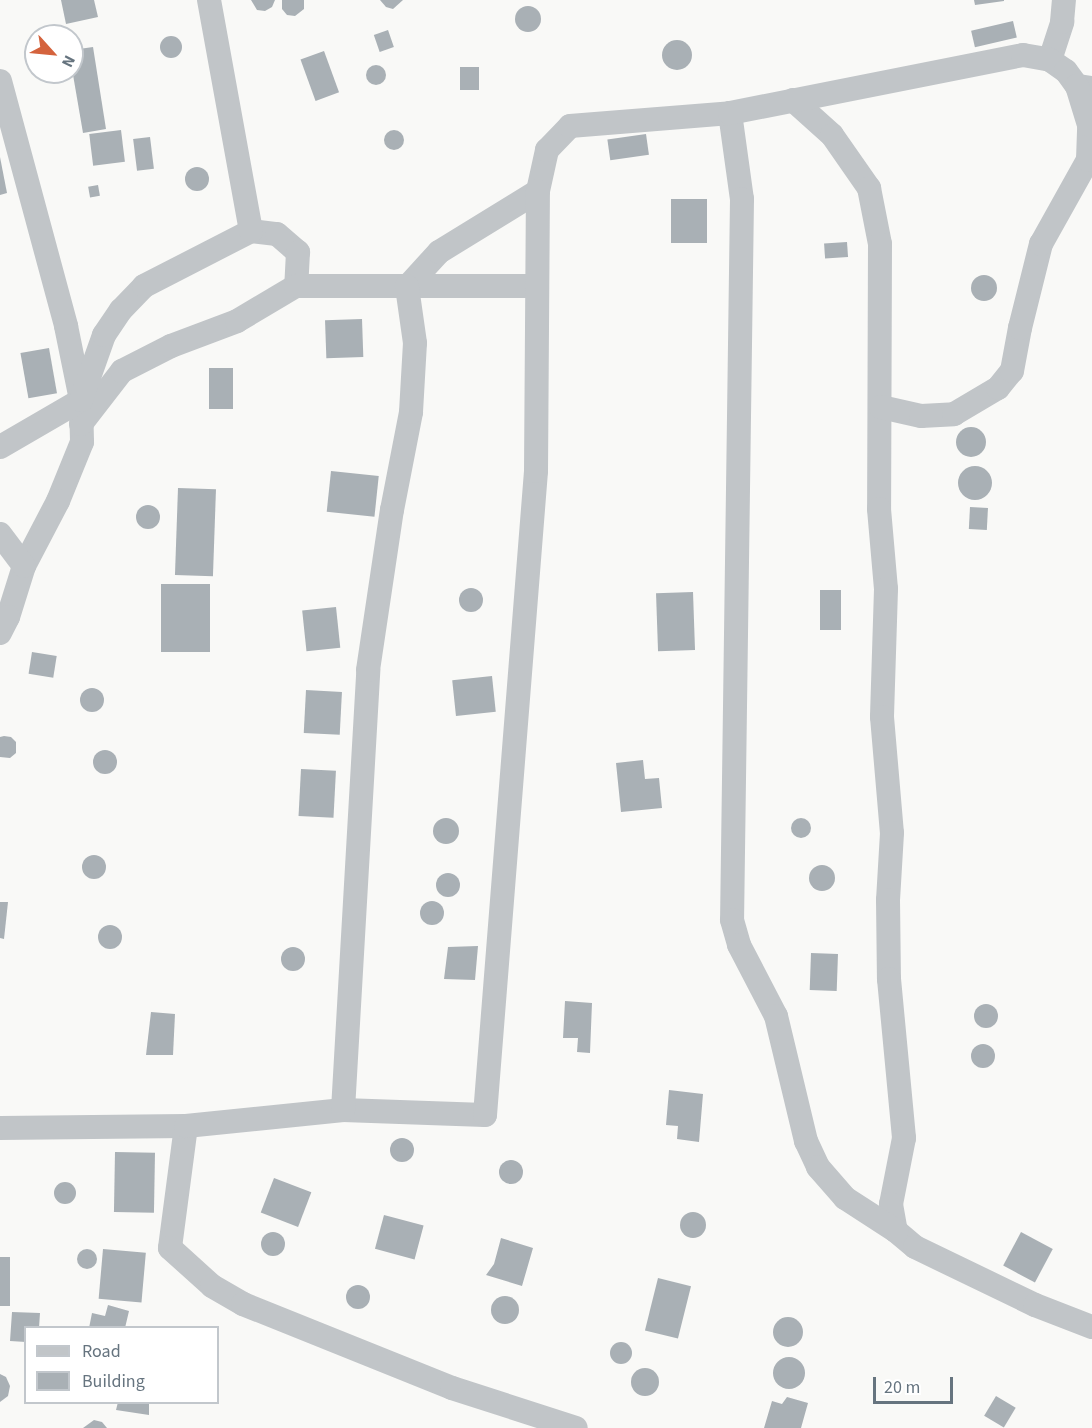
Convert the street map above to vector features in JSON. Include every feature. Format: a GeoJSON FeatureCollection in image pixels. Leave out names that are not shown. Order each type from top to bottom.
{"type":"FeatureCollection","features":[{"type":"Feature","properties":{"kind":"street"},"geometry":{"type":"LineString","coordinates":[[209,0],[251,231]]}},
{"type":"Feature","properties":{"kind":"street"},"geometry":{"type":"LineString","coordinates":[[1050,60],[1062,22],[1064,0]]}},
{"type":"Feature","properties":{"kind":"street"},"geometry":{"type":"LineString","coordinates":[[0,1128],[186,1126],[343,1110],[485,1115],[536,471],[538,191],[547,150],[570,126],[730,113],[1023,55],[1050,60],[1084,87],[1089,126],[1088,160],[1041,244],[1012,371],[998,388],[954,414],[921,416],[881,406]]}},
{"type":"Feature","properties":{"kind":"street"},"geometry":{"type":"LineString","coordinates":[[0,81],[66,326],[81,400],[82,442],[58,501],[24,567],[8,617],[0,633]]}},
{"type":"Feature","properties":{"kind":"street"},"geometry":{"type":"LineString","coordinates":[[793,100],[832,135],[869,188],[880,244],[879,508],[886,589],[882,717],[892,832],[888,900],[889,979],[904,1138],[891,1204],[896,1231]]}},
{"type":"Feature","properties":{"kind":"street"},"geometry":{"type":"LineString","coordinates":[[730,113],[742,199],[732,920],[739,945],[776,1016],[806,1141],[818,1167],[845,1198],[896,1231],[915,1247],[1035,1305],[1092,1327]]}},
{"type":"Feature","properties":{"kind":"street"},"geometry":{"type":"LineString","coordinates":[[407,287],[439,252],[538,191]]}},
{"type":"Feature","properties":{"kind":"street"},"geometry":{"type":"LineString","coordinates":[[0,447],[81,400],[104,335],[122,310],[144,286],[251,231],[277,234],[298,252],[296,286]]}},
{"type":"Feature","properties":{"kind":"street"},"geometry":{"type":"LineString","coordinates":[[81,424],[122,371],[171,346],[237,321],[296,286],[537,286]]}},
{"type":"Feature","properties":{"kind":"street"},"geometry":{"type":"LineString","coordinates":[[343,1110],[368,670],[392,510],[411,412],[415,343],[407,287]]}},
{"type":"Feature","properties":{"kind":"street"},"geometry":{"type":"LineString","coordinates":[[0,534],[24,567]]}},
{"type":"Feature","properties":{"kind":"street"},"geometry":{"type":"LineString","coordinates":[[186,1126],[170,1248],[212,1287],[243,1304],[452,1388],[576,1428]]}},
{"type":"Feature","properties":{"kind":"building"},"geometry":{"type":"Polygon","coordinates":[[[61,0],[94,0],[98,17],[66,24],[61,0]]]}},
{"type":"Feature","properties":{"kind":"building"},"geometry":{"type":"Polygon","coordinates":[[[251,0],[275,0],[272,7],[265,11],[257,10],[251,0]]]}},
{"type":"Feature","properties":{"kind":"building"},"geometry":{"type":"Polygon","coordinates":[[[282,0],[304,0],[304,9],[295,16],[287,15],[282,9],[282,0]]]}},
{"type":"Feature","properties":{"kind":"building"},"geometry":{"type":"Polygon","coordinates":[[[380,0],[403,0],[393,9],[386,7],[380,0]]]}},
{"type":"Feature","properties":{"kind":"building"},"geometry":{"type":"Polygon","coordinates":[[[974,0],[1004,0],[1004,1],[975,5],[974,0]]]}},
{"type":"Feature","properties":{"kind":"building"},"geometry":{"type":"Polygon","coordinates":[[[528,6],[537,10],[541,19],[537,28],[528,32],[519,28],[515,19],[519,10],[528,6]]]}},
{"type":"Feature","properties":{"kind":"building"},"geometry":{"type":"Polygon","coordinates":[[[1013,21],[1017,38],[975,47],[971,31],[1013,21]]]}},
{"type":"Feature","properties":{"kind":"building"},"geometry":{"type":"Polygon","coordinates":[[[388,30],[394,47],[380,52],[374,35],[388,30]]]}},
{"type":"Feature","properties":{"kind":"building"},"geometry":{"type":"Polygon","coordinates":[[[171,36],[179,39],[182,47],[179,55],[171,58],[163,55],[160,47],[163,39],[171,36]]]}},
{"type":"Feature","properties":{"kind":"building"},"geometry":{"type":"Polygon","coordinates":[[[677,40],[688,44],[692,55],[688,66],[677,70],[666,66],[662,55],[666,44],[677,40]]]}},
{"type":"Feature","properties":{"kind":"building"},"geometry":{"type":"Polygon","coordinates":[[[93,47],[106,129],[83,133],[75,84],[84,84],[84,48],[93,47]]]}},
{"type":"Feature","properties":{"kind":"building"},"geometry":{"type":"Polygon","coordinates":[[[324,51],[339,92],[316,101],[301,60],[324,51]]]}},
{"type":"Feature","properties":{"kind":"building"},"geometry":{"type":"Polygon","coordinates":[[[372,65],[380,65],[386,71],[386,79],[380,85],[372,85],[366,79],[366,71],[372,65]]]}},
{"type":"Feature","properties":{"kind":"building"},"geometry":{"type":"Polygon","coordinates":[[[460,67],[479,67],[479,90],[460,90],[460,67]]]}},
{"type":"Feature","properties":{"kind":"building"},"geometry":{"type":"Polygon","coordinates":[[[121,130],[125,162],[93,166],[89,134],[121,130]]]}},
{"type":"Feature","properties":{"kind":"building"},"geometry":{"type":"Polygon","coordinates":[[[394,130],[401,133],[404,140],[401,147],[394,150],[387,147],[384,140],[387,133],[394,130]]]}},
{"type":"Feature","properties":{"kind":"building"},"geometry":{"type":"Polygon","coordinates":[[[646,134],[649,155],[610,160],[607,139],[646,134]]]}},
{"type":"Feature","properties":{"kind":"building"},"geometry":{"type":"Polygon","coordinates":[[[150,137],[154,169],[137,171],[133,139],[150,137]]]}},
{"type":"Feature","properties":{"kind":"building"},"geometry":{"type":"Polygon","coordinates":[[[0,157],[7,193],[0,195],[0,157]]]}},
{"type":"Feature","properties":{"kind":"building"},"geometry":{"type":"Polygon","coordinates":[[[197,167],[206,170],[209,179],[206,188],[197,191],[188,188],[185,179],[188,170],[197,167]]]}},
{"type":"Feature","properties":{"kind":"building"},"geometry":{"type":"Polygon","coordinates":[[[98,185],[100,196],[90,198],[88,187],[98,185]]]}},
{"type":"Feature","properties":{"kind":"building"},"geometry":{"type":"Polygon","coordinates":[[[671,199],[707,199],[707,243],[671,243],[671,199]]]}},
{"type":"Feature","properties":{"kind":"building"},"geometry":{"type":"Polygon","coordinates":[[[847,242],[848,257],[825,259],[824,244],[847,242]]]}},
{"type":"Feature","properties":{"kind":"building"},"geometry":{"type":"Polygon","coordinates":[[[984,275],[994,278],[997,288],[994,298],[984,301],[974,298],[971,288],[974,278],[984,275]]]}},
{"type":"Feature","properties":{"kind":"building"},"geometry":{"type":"Polygon","coordinates":[[[362,319],[363,357],[326,358],[325,320],[362,319]]]}},
{"type":"Feature","properties":{"kind":"building"},"geometry":{"type":"Polygon","coordinates":[[[49,348],[57,393],[28,398],[20,353],[49,348]]]}},
{"type":"Feature","properties":{"kind":"building"},"geometry":{"type":"Polygon","coordinates":[[[209,368],[233,368],[233,409],[209,409],[209,368]]]}},
{"type":"Feature","properties":{"kind":"building"},"geometry":{"type":"Polygon","coordinates":[[[971,427],[977,428],[985,436],[985,448],[977,456],[971,457],[965,456],[957,448],[956,442],[957,436],[965,428],[971,427]]]}},
{"type":"Feature","properties":{"kind":"building"},"geometry":{"type":"Polygon","coordinates":[[[975,466],[987,471],[992,483],[987,495],[975,500],[963,495],[958,483],[963,471],[975,466]]]}},
{"type":"Feature","properties":{"kind":"building"},"geometry":{"type":"Polygon","coordinates":[[[331,471],[379,476],[374,517],[327,512],[331,471]]]}},
{"type":"Feature","properties":{"kind":"building"},"geometry":{"type":"Polygon","coordinates":[[[178,488],[216,489],[213,576],[175,575],[178,488]]]}},
{"type":"Feature","properties":{"kind":"building"},"geometry":{"type":"Polygon","coordinates":[[[148,505],[156,509],[160,517],[156,525],[148,529],[140,525],[136,517],[140,509],[148,505]]]}},
{"type":"Feature","properties":{"kind":"building"},"geometry":{"type":"Polygon","coordinates":[[[970,507],[988,508],[987,530],[969,529],[970,507]]]}},
{"type":"Feature","properties":{"kind":"building"},"geometry":{"type":"Polygon","coordinates":[[[161,584],[210,584],[210,652],[161,652],[161,584]]]}},
{"type":"Feature","properties":{"kind":"building"},"geometry":{"type":"Polygon","coordinates":[[[471,588],[479,592],[483,600],[479,608],[471,612],[463,608],[459,600],[463,592],[471,588]]]}},
{"type":"Feature","properties":{"kind":"building"},"geometry":{"type":"Polygon","coordinates":[[[820,590],[841,590],[841,630],[820,630],[820,590]]]}},
{"type":"Feature","properties":{"kind":"building"},"geometry":{"type":"Polygon","coordinates":[[[693,592],[695,650],[658,651],[656,593],[693,592]]]}},
{"type":"Feature","properties":{"kind":"building"},"geometry":{"type":"Polygon","coordinates":[[[336,607],[340,648],[306,651],[302,611],[336,607]]]}},
{"type":"Feature","properties":{"kind":"building"},"geometry":{"type":"Polygon","coordinates":[[[32,652],[57,656],[53,678],[29,674],[32,652]]]}},
{"type":"Feature","properties":{"kind":"building"},"geometry":{"type":"Polygon","coordinates":[[[492,676],[496,712],[456,716],[452,680],[492,676]]]}},
{"type":"Feature","properties":{"kind":"building"},"geometry":{"type":"Polygon","coordinates":[[[92,688],[100,692],[104,700],[100,708],[92,712],[84,708],[80,700],[84,692],[92,688]]]}},
{"type":"Feature","properties":{"kind":"building"},"geometry":{"type":"Polygon","coordinates":[[[306,690],[342,692],[340,735],[304,733],[306,690]]]}},
{"type":"Feature","properties":{"kind":"building"},"geometry":{"type":"Polygon","coordinates":[[[0,737],[11,737],[16,742],[16,753],[10,758],[0,757],[0,737]]]}},
{"type":"Feature","properties":{"kind":"building"},"geometry":{"type":"Polygon","coordinates":[[[105,750],[113,754],[117,762],[113,770],[105,774],[97,770],[93,762],[97,754],[105,750]]]}},
{"type":"Feature","properties":{"kind":"building"},"geometry":{"type":"Polygon","coordinates":[[[643,760],[645,779],[659,778],[662,808],[621,812],[616,763],[643,760]]]}},
{"type":"Feature","properties":{"kind":"building"},"geometry":{"type":"Polygon","coordinates":[[[301,769],[336,771],[333,818],[299,816],[301,769]]]}},
{"type":"Feature","properties":{"kind":"building"},"geometry":{"type":"Polygon","coordinates":[[[446,818],[455,822],[459,831],[455,840],[446,844],[437,840],[433,831],[437,822],[446,818]]]}},
{"type":"Feature","properties":{"kind":"building"},"geometry":{"type":"Polygon","coordinates":[[[801,818],[808,821],[811,828],[808,835],[801,838],[794,835],[791,828],[794,821],[801,818]]]}},
{"type":"Feature","properties":{"kind":"building"},"geometry":{"type":"Polygon","coordinates":[[[94,855],[102,859],[106,867],[102,875],[94,879],[86,875],[82,867],[86,859],[94,855]]]}},
{"type":"Feature","properties":{"kind":"building"},"geometry":{"type":"Polygon","coordinates":[[[822,865],[831,869],[835,878],[831,887],[822,891],[813,887],[809,878],[813,869],[822,865]]]}},
{"type":"Feature","properties":{"kind":"building"},"geometry":{"type":"Polygon","coordinates":[[[448,873],[456,877],[460,885],[456,893],[448,897],[440,893],[436,885],[440,877],[448,873]]]}},
{"type":"Feature","properties":{"kind":"building"},"geometry":{"type":"Polygon","coordinates":[[[432,901],[440,905],[444,913],[440,921],[432,925],[424,921],[420,913],[424,905],[432,901]]]}},
{"type":"Feature","properties":{"kind":"building"},"geometry":{"type":"Polygon","coordinates":[[[0,902],[8,902],[4,939],[0,938],[0,902]]]}},
{"type":"Feature","properties":{"kind":"building"},"geometry":{"type":"Polygon","coordinates":[[[110,925],[118,929],[122,937],[118,945],[110,949],[102,945],[98,937],[102,929],[110,925]]]}},
{"type":"Feature","properties":{"kind":"building"},"geometry":{"type":"Polygon","coordinates":[[[478,946],[475,980],[444,979],[448,947],[478,946]]]}},
{"type":"Feature","properties":{"kind":"building"},"geometry":{"type":"Polygon","coordinates":[[[293,947],[301,951],[305,959],[301,967],[293,971],[285,967],[281,959],[285,951],[293,947]]]}},
{"type":"Feature","properties":{"kind":"building"},"geometry":{"type":"Polygon","coordinates":[[[811,953],[838,954],[837,991],[810,990],[811,953]]]}},
{"type":"Feature","properties":{"kind":"building"},"geometry":{"type":"Polygon","coordinates":[[[565,1001],[592,1003],[590,1053],[577,1052],[578,1038],[563,1038],[565,1001]]]}},
{"type":"Feature","properties":{"kind":"building"},"geometry":{"type":"Polygon","coordinates":[[[986,1004],[995,1007],[998,1016],[995,1025],[986,1028],[977,1025],[974,1016],[977,1007],[986,1004]]]}},
{"type":"Feature","properties":{"kind":"building"},"geometry":{"type":"Polygon","coordinates":[[[151,1012],[175,1014],[173,1055],[146,1055],[151,1012]]]}},
{"type":"Feature","properties":{"kind":"building"},"geometry":{"type":"Polygon","coordinates":[[[983,1044],[992,1047],[995,1056],[992,1065],[983,1068],[974,1065],[971,1056],[974,1047],[983,1044]]]}},
{"type":"Feature","properties":{"kind":"building"},"geometry":{"type":"Polygon","coordinates":[[[669,1090],[703,1094],[699,1142],[677,1139],[678,1126],[666,1125],[669,1090]]]}},
{"type":"Feature","properties":{"kind":"building"},"geometry":{"type":"Polygon","coordinates":[[[402,1138],[410,1142],[414,1150],[410,1158],[402,1162],[394,1158],[390,1150],[394,1142],[402,1138]]]}},
{"type":"Feature","properties":{"kind":"building"},"geometry":{"type":"Polygon","coordinates":[[[115,1152],[155,1153],[154,1213],[114,1212],[115,1152]]]}},
{"type":"Feature","properties":{"kind":"building"},"geometry":{"type":"Polygon","coordinates":[[[511,1160],[519,1164],[523,1172],[519,1180],[511,1184],[503,1180],[499,1172],[503,1164],[511,1160]]]}},
{"type":"Feature","properties":{"kind":"building"},"geometry":{"type":"Polygon","coordinates":[[[274,1178],[311,1192],[298,1227],[261,1213],[274,1178]]]}},
{"type":"Feature","properties":{"kind":"building"},"geometry":{"type":"Polygon","coordinates":[[[61,1182],[69,1182],[76,1189],[76,1197],[69,1204],[61,1204],[54,1197],[54,1189],[61,1182]]]}},
{"type":"Feature","properties":{"kind":"building"},"geometry":{"type":"Polygon","coordinates":[[[693,1212],[702,1216],[706,1225],[702,1234],[693,1238],[684,1234],[680,1225],[684,1216],[693,1212]]]}},
{"type":"Feature","properties":{"kind":"building"},"geometry":{"type":"Polygon","coordinates":[[[384,1215],[424,1226],[415,1259],[375,1249],[384,1215]]]}},
{"type":"Feature","properties":{"kind":"building"},"geometry":{"type":"Polygon","coordinates":[[[273,1232],[281,1236],[285,1244],[281,1252],[273,1256],[265,1252],[261,1244],[265,1236],[273,1232]]]}},
{"type":"Feature","properties":{"kind":"building"},"geometry":{"type":"Polygon","coordinates":[[[1021,1232],[1053,1249],[1035,1282],[1003,1266],[1021,1232]]]}},
{"type":"Feature","properties":{"kind":"building"},"geometry":{"type":"Polygon","coordinates":[[[501,1238],[533,1248],[522,1286],[486,1275],[494,1264],[501,1238]]]}},
{"type":"Feature","properties":{"kind":"building"},"geometry":{"type":"Polygon","coordinates":[[[87,1249],[94,1252],[97,1259],[94,1266],[87,1269],[80,1266],[77,1259],[80,1252],[87,1249]]]}},
{"type":"Feature","properties":{"kind":"building"},"geometry":{"type":"Polygon","coordinates":[[[103,1249],[146,1253],[141,1303],[99,1299],[103,1249]]]}},
{"type":"Feature","properties":{"kind":"building"},"geometry":{"type":"Polygon","coordinates":[[[0,1257],[10,1257],[10,1306],[0,1306],[0,1257]]]}},
{"type":"Feature","properties":{"kind":"building"},"geometry":{"type":"Polygon","coordinates":[[[658,1278],[691,1286],[678,1339],[645,1330],[658,1278]]]}},
{"type":"Feature","properties":{"kind":"building"},"geometry":{"type":"Polygon","coordinates":[[[358,1285],[366,1289],[370,1297],[366,1305],[358,1309],[350,1305],[346,1297],[350,1289],[358,1285]]]}},
{"type":"Feature","properties":{"kind":"building"},"geometry":{"type":"Polygon","coordinates":[[[505,1296],[515,1300],[519,1310],[515,1320],[505,1324],[495,1320],[491,1310],[495,1300],[505,1296]]]}},
{"type":"Feature","properties":{"kind":"building"},"geometry":{"type":"Polygon","coordinates":[[[108,1305],[129,1311],[125,1326],[89,1326],[92,1313],[105,1316],[108,1305]]]}},
{"type":"Feature","properties":{"kind":"building"},"geometry":{"type":"Polygon","coordinates":[[[12,1312],[40,1313],[39,1326],[24,1326],[24,1342],[10,1341],[12,1312]]]}},
{"type":"Feature","properties":{"kind":"building"},"geometry":{"type":"Polygon","coordinates":[[[788,1317],[799,1321],[803,1332],[799,1343],[788,1347],[777,1343],[773,1332],[777,1321],[788,1317]]]}},
{"type":"Feature","properties":{"kind":"building"},"geometry":{"type":"Polygon","coordinates":[[[617,1342],[625,1342],[632,1349],[632,1357],[625,1364],[617,1364],[610,1357],[610,1349],[617,1342]]]}},
{"type":"Feature","properties":{"kind":"building"},"geometry":{"type":"Polygon","coordinates":[[[789,1357],[800,1362],[805,1373],[800,1384],[789,1389],[778,1384],[773,1373],[778,1362],[789,1357]]]}},
{"type":"Feature","properties":{"kind":"building"},"geometry":{"type":"Polygon","coordinates":[[[645,1368],[655,1372],[659,1382],[655,1392],[645,1396],[635,1392],[631,1382],[635,1372],[645,1368]]]}},
{"type":"Feature","properties":{"kind":"building"},"geometry":{"type":"Polygon","coordinates":[[[0,1374],[6,1377],[10,1386],[8,1396],[0,1402],[0,1374]]]}},
{"type":"Feature","properties":{"kind":"building"},"geometry":{"type":"Polygon","coordinates":[[[996,1396],[1016,1408],[1004,1428],[984,1416],[996,1396]]]}},
{"type":"Feature","properties":{"kind":"building"},"geometry":{"type":"Polygon","coordinates":[[[787,1397],[808,1403],[801,1428],[764,1428],[772,1401],[782,1404],[787,1397]]]}},
{"type":"Feature","properties":{"kind":"building"},"geometry":{"type":"Polygon","coordinates":[[[118,1404],[149,1404],[149,1415],[116,1410],[118,1404]]]}},
{"type":"Feature","properties":{"kind":"building"},"geometry":{"type":"Polygon","coordinates":[[[94,1420],[102,1422],[107,1428],[83,1428],[94,1420]]]}}]}
